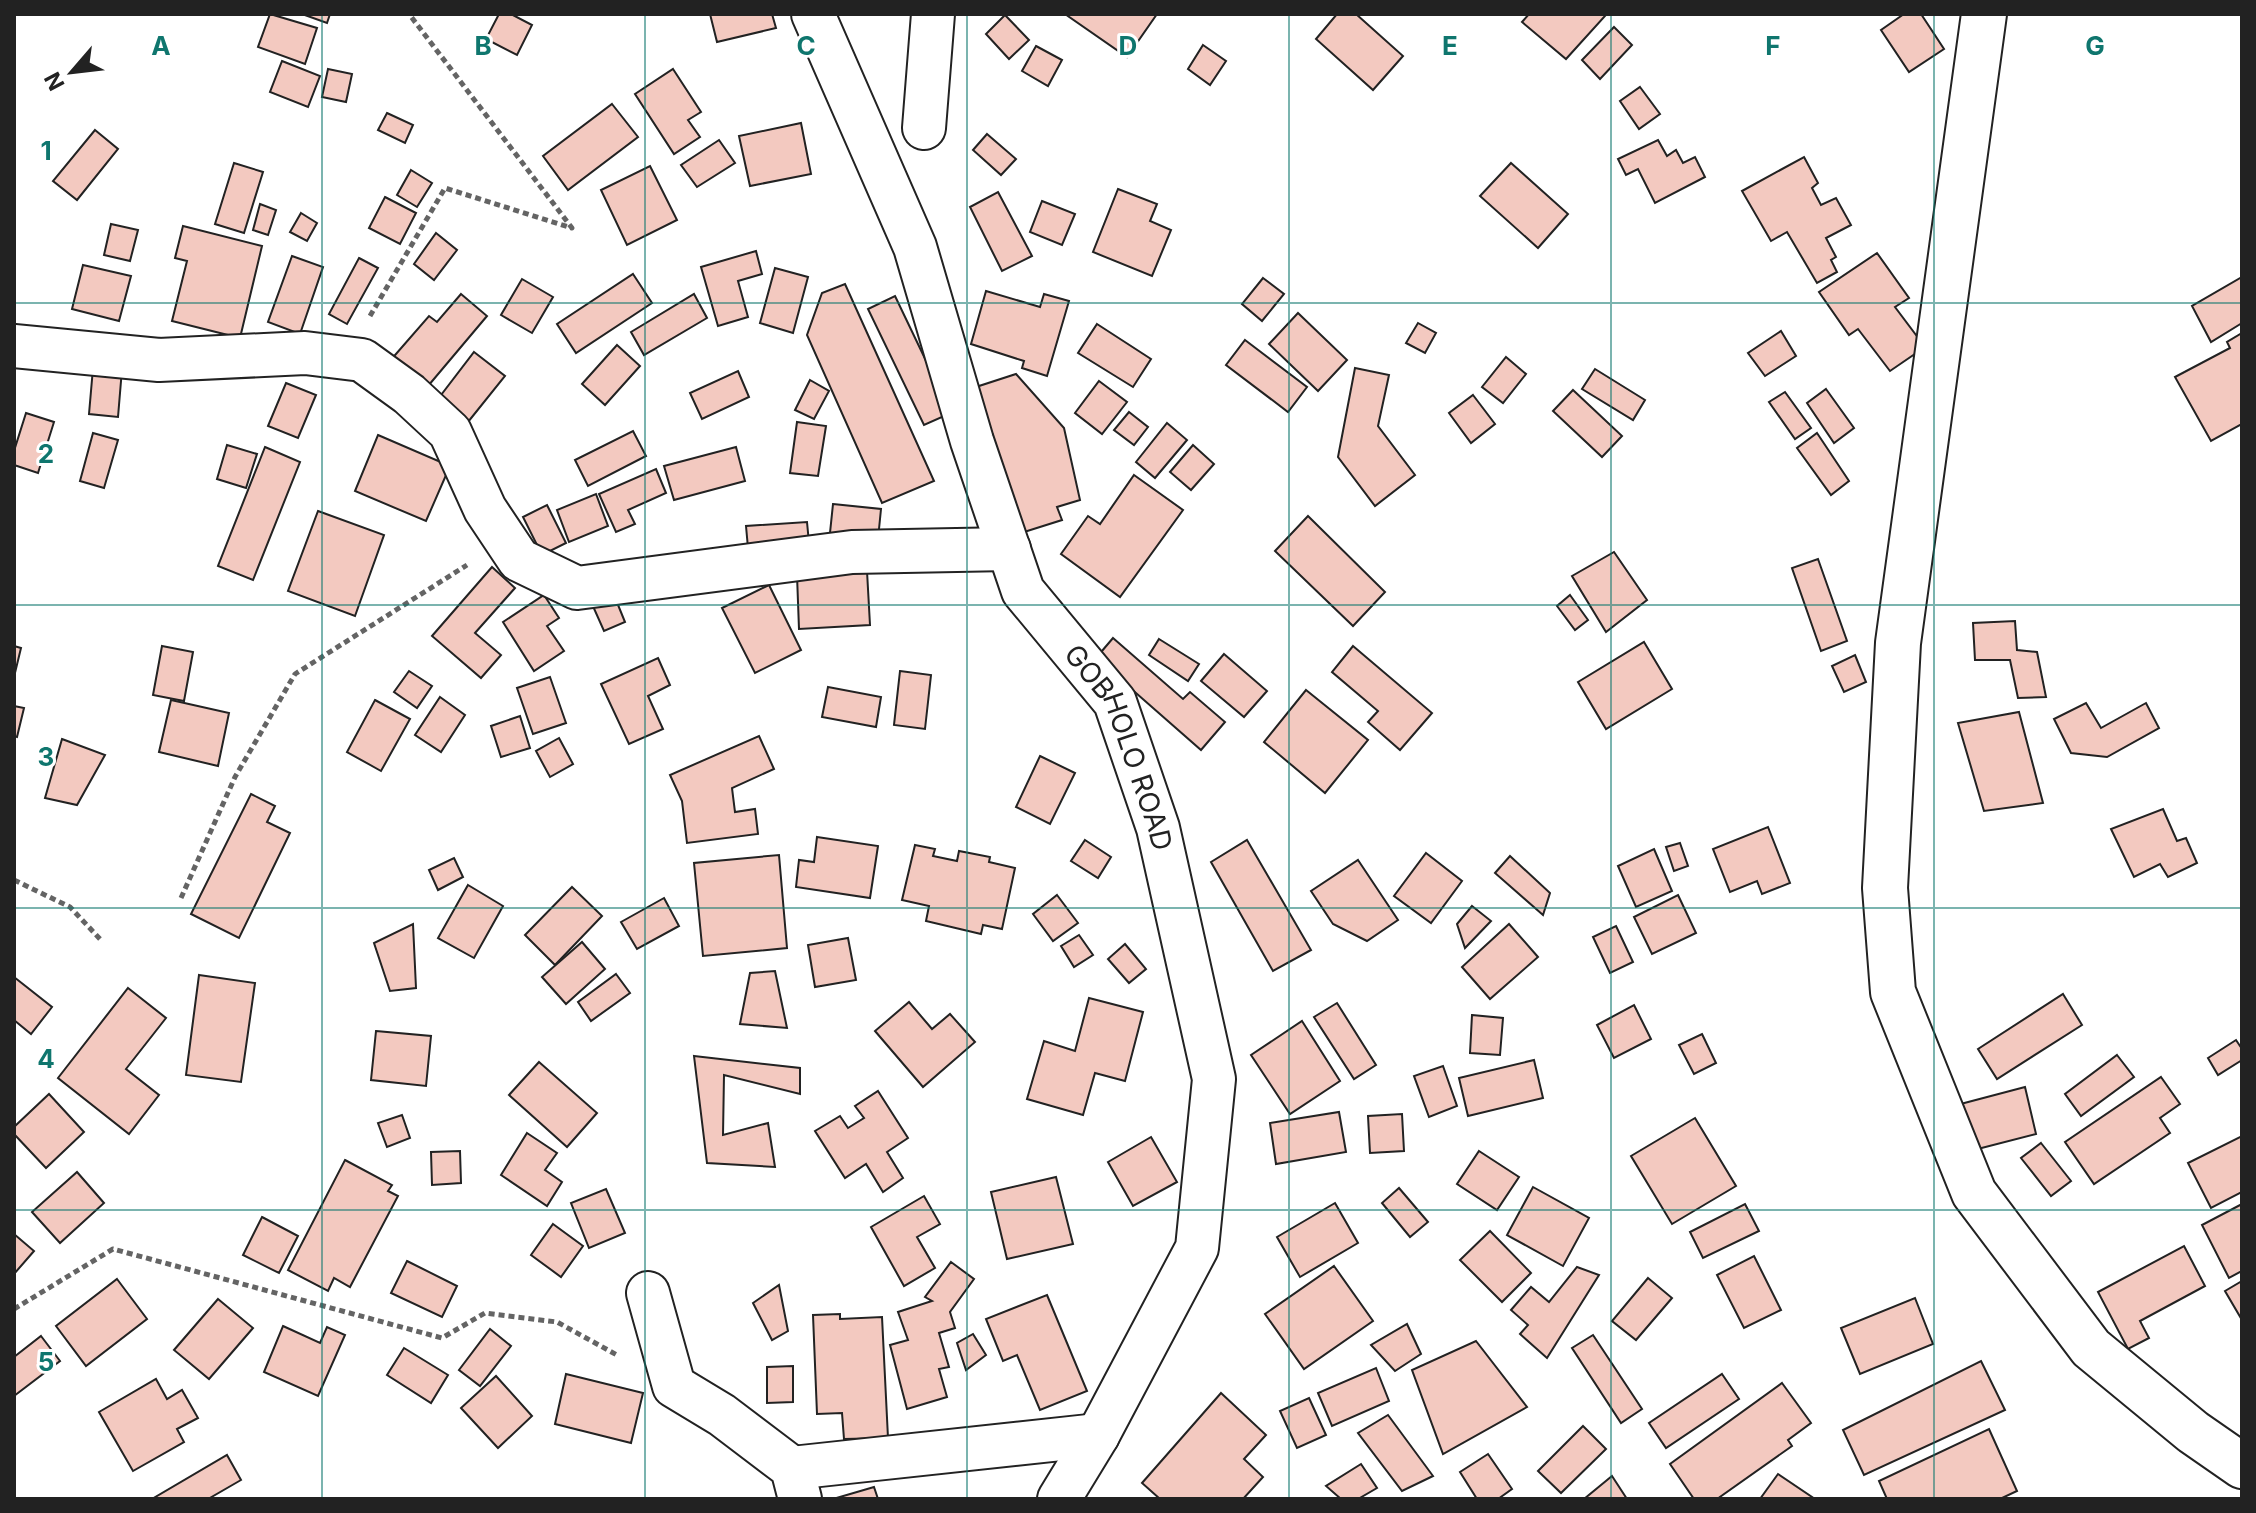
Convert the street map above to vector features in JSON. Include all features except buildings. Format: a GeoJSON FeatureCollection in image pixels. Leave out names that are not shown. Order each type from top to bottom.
{"type":"FeatureCollection","features":[{"type":"Feature","properties":{"kind":"street","name":"GOBHOLO ROAD"},"geometry":{"type":"LineString","coordinates":[[813,14],[915,247],[1023,591],[1115,702],[1158,828],[1214,1079],[1197,1248],[1098,1435],[1059,1499]]}},
{"type":"Feature","properties":{"kind":"street"},"geometry":{"type":"LineString","coordinates":[[924,128],[933,14]]}},
{"type":"Feature","properties":{"kind":"street"},"geometry":{"type":"LineString","coordinates":[[1984,14],[1898,643],[1885,888],[1893,992],[1974,1193],[2091,1348],[2193,1432],[2242,1466]]}},
{"type":"Feature","properties":{"kind":"street"},"geometry":{"type":"LineString","coordinates":[[14,346],[159,360],[305,353],[362,360],[409,394],[450,432],[485,509],[519,560],[577,588],[852,552],[1009,549]]}},
{"type":"Feature","properties":{"kind":"street"},"geometry":{"type":"LineString","coordinates":[[648,1293],[674,1386],[722,1415],[796,1483],[1098,1435]]}},
{"type":"Feature","properties":{"kind":"path"},"geometry":{"type":"LineString","coordinates":[[345,358],[445,188],[572,228],[409,14]]}},
{"type":"Feature","properties":{"kind":"path"},"geometry":{"type":"LineString","coordinates":[[181,898],[235,777],[295,674],[506,541]]}},
{"type":"Feature","properties":{"kind":"path"},"geometry":{"type":"LineString","coordinates":[[14,880],[70,907],[100,939]]}},
{"type":"Feature","properties":{"kind":"path"},"geometry":{"type":"LineString","coordinates":[[14,1309],[113,1249],[442,1338],[485,1313],[557,1322],[674,1386]]}}]}
